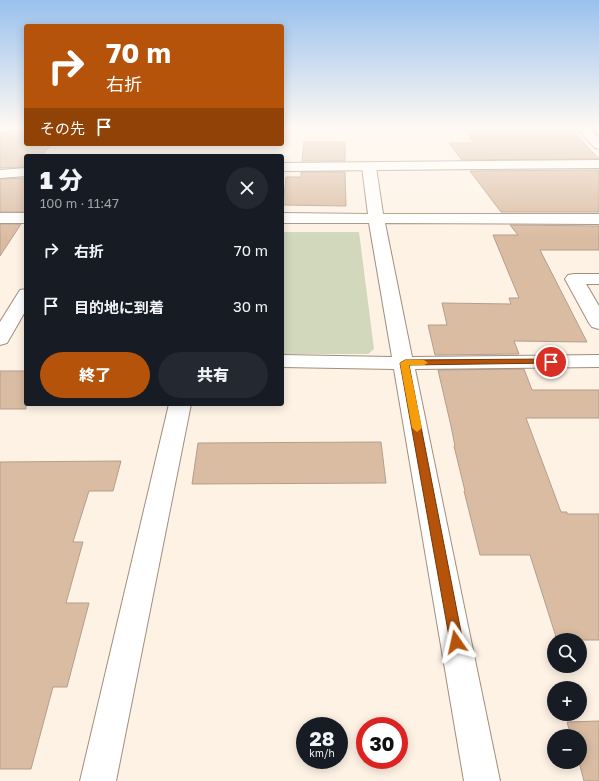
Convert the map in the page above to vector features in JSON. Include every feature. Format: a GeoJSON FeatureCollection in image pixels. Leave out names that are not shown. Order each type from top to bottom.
{"type":"FeatureCollection","features":[{"type":"Feature","properties":{"kind":"street"},"geometry":{"type":"LineString","coordinates":[[284,167],[599,164]]}},
{"type":"Feature","properties":{"kind":"street"},"geometry":{"type":"LineString","coordinates":[[369,167],[376,219],[405,363],[482,781]]}},
{"type":"Feature","properties":{"kind":"street"},"geometry":{"type":"LineString","coordinates":[[0,174],[24,172]]}},
{"type":"Feature","properties":{"kind":"street"},"geometry":{"type":"LineString","coordinates":[[0,218],[24,218]]}},
{"type":"Feature","properties":{"kind":"street"},"geometry":{"type":"LineString","coordinates":[[284,218],[599,219]]}},
{"type":"Feature","properties":{"kind":"street"},"geometry":{"type":"LineString","coordinates":[[599,279],[574,279],[599,323]]}},
{"type":"Feature","properties":{"kind":"street"},"geometry":{"type":"LineString","coordinates":[[0,339],[24,297]]}},
{"type":"Feature","properties":{"kind":"street"},"geometry":{"type":"LineString","coordinates":[[284,361],[405,363],[599,361]]}},
{"type":"Feature","properties":{"kind":"street"},"geometry":{"type":"LineString","coordinates":[[98,781],[180,406]]}},
{"type":"Feature","properties":{"kind":"green space"},"geometry":{"type":"Polygon","coordinates":[[[284,232],[359,232],[374,349],[368,354],[284,354],[284,232]]]}},
{"type":"Feature","properties":{"kind":"building"},"geometry":{"type":"Polygon","coordinates":[[[0,163],[24,163],[24,167],[0,168],[0,163]]]}},
{"type":"Feature","properties":{"kind":"building"},"geometry":{"type":"Polygon","coordinates":[[[599,170],[599,212],[501,212],[470,171],[599,170]]]}},
{"type":"Feature","properties":{"kind":"building"},"geometry":{"type":"Polygon","coordinates":[[[301,172],[345,172],[346,206],[284,205],[286,177],[301,177],[301,172]]]}},
{"type":"Feature","properties":{"kind":"building"},"geometry":{"type":"Polygon","coordinates":[[[24,178],[24,212],[0,212],[0,179],[24,178]]]}},
{"type":"Feature","properties":{"kind":"building"},"geometry":{"type":"Polygon","coordinates":[[[0,224],[21,224],[0,256],[0,224]]]}},
{"type":"Feature","properties":{"kind":"building"},"geometry":{"type":"Polygon","coordinates":[[[510,225],[599,226],[599,250],[540,250],[587,342],[514,341],[519,354],[435,355],[428,325],[447,325],[442,303],[511,304],[509,298],[519,298],[493,235],[518,235],[510,225]]]}},
{"type":"Feature","properties":{"kind":"building"},"geometry":{"type":"Polygon","coordinates":[[[524,369],[532,390],[599,390],[599,418],[526,418],[561,512],[567,512],[567,514],[599,514],[599,640],[587,640],[587,633],[555,633],[530,555],[480,555],[464,491],[438,370],[524,369]]]}},
{"type":"Feature","properties":{"kind":"building"},"geometry":{"type":"Polygon","coordinates":[[[0,371],[24,371],[24,406],[26,406],[26,409],[0,409],[0,371]]]}},
{"type":"Feature","properties":{"kind":"building"},"geometry":{"type":"Polygon","coordinates":[[[381,442],[386,483],[192,484],[198,443],[381,442]]]}},
{"type":"Feature","properties":{"kind":"building"},"geometry":{"type":"Polygon","coordinates":[[[121,461],[113,491],[89,491],[73,542],[83,542],[66,603],[89,603],[67,687],[53,687],[31,769],[0,769],[0,462],[121,461]]]}},
{"type":"Feature","properties":{"kind":"building"},"geometry":{"type":"Polygon","coordinates":[[[599,721],[599,781],[584,781],[581,769],[587,769],[587,729],[569,729],[567,722],[599,721]]]}},
{"type":"Feature","properties":{"kind":"slow traffic"},"geometry":{"type":"LineString","coordinates":[[417,428],[405,363],[424,363]]}},
{"type":"Feature","properties":{"kind":"route"},"geometry":{"type":"LineString","coordinates":[[456,642],[405,363],[551,362]]}}]}
